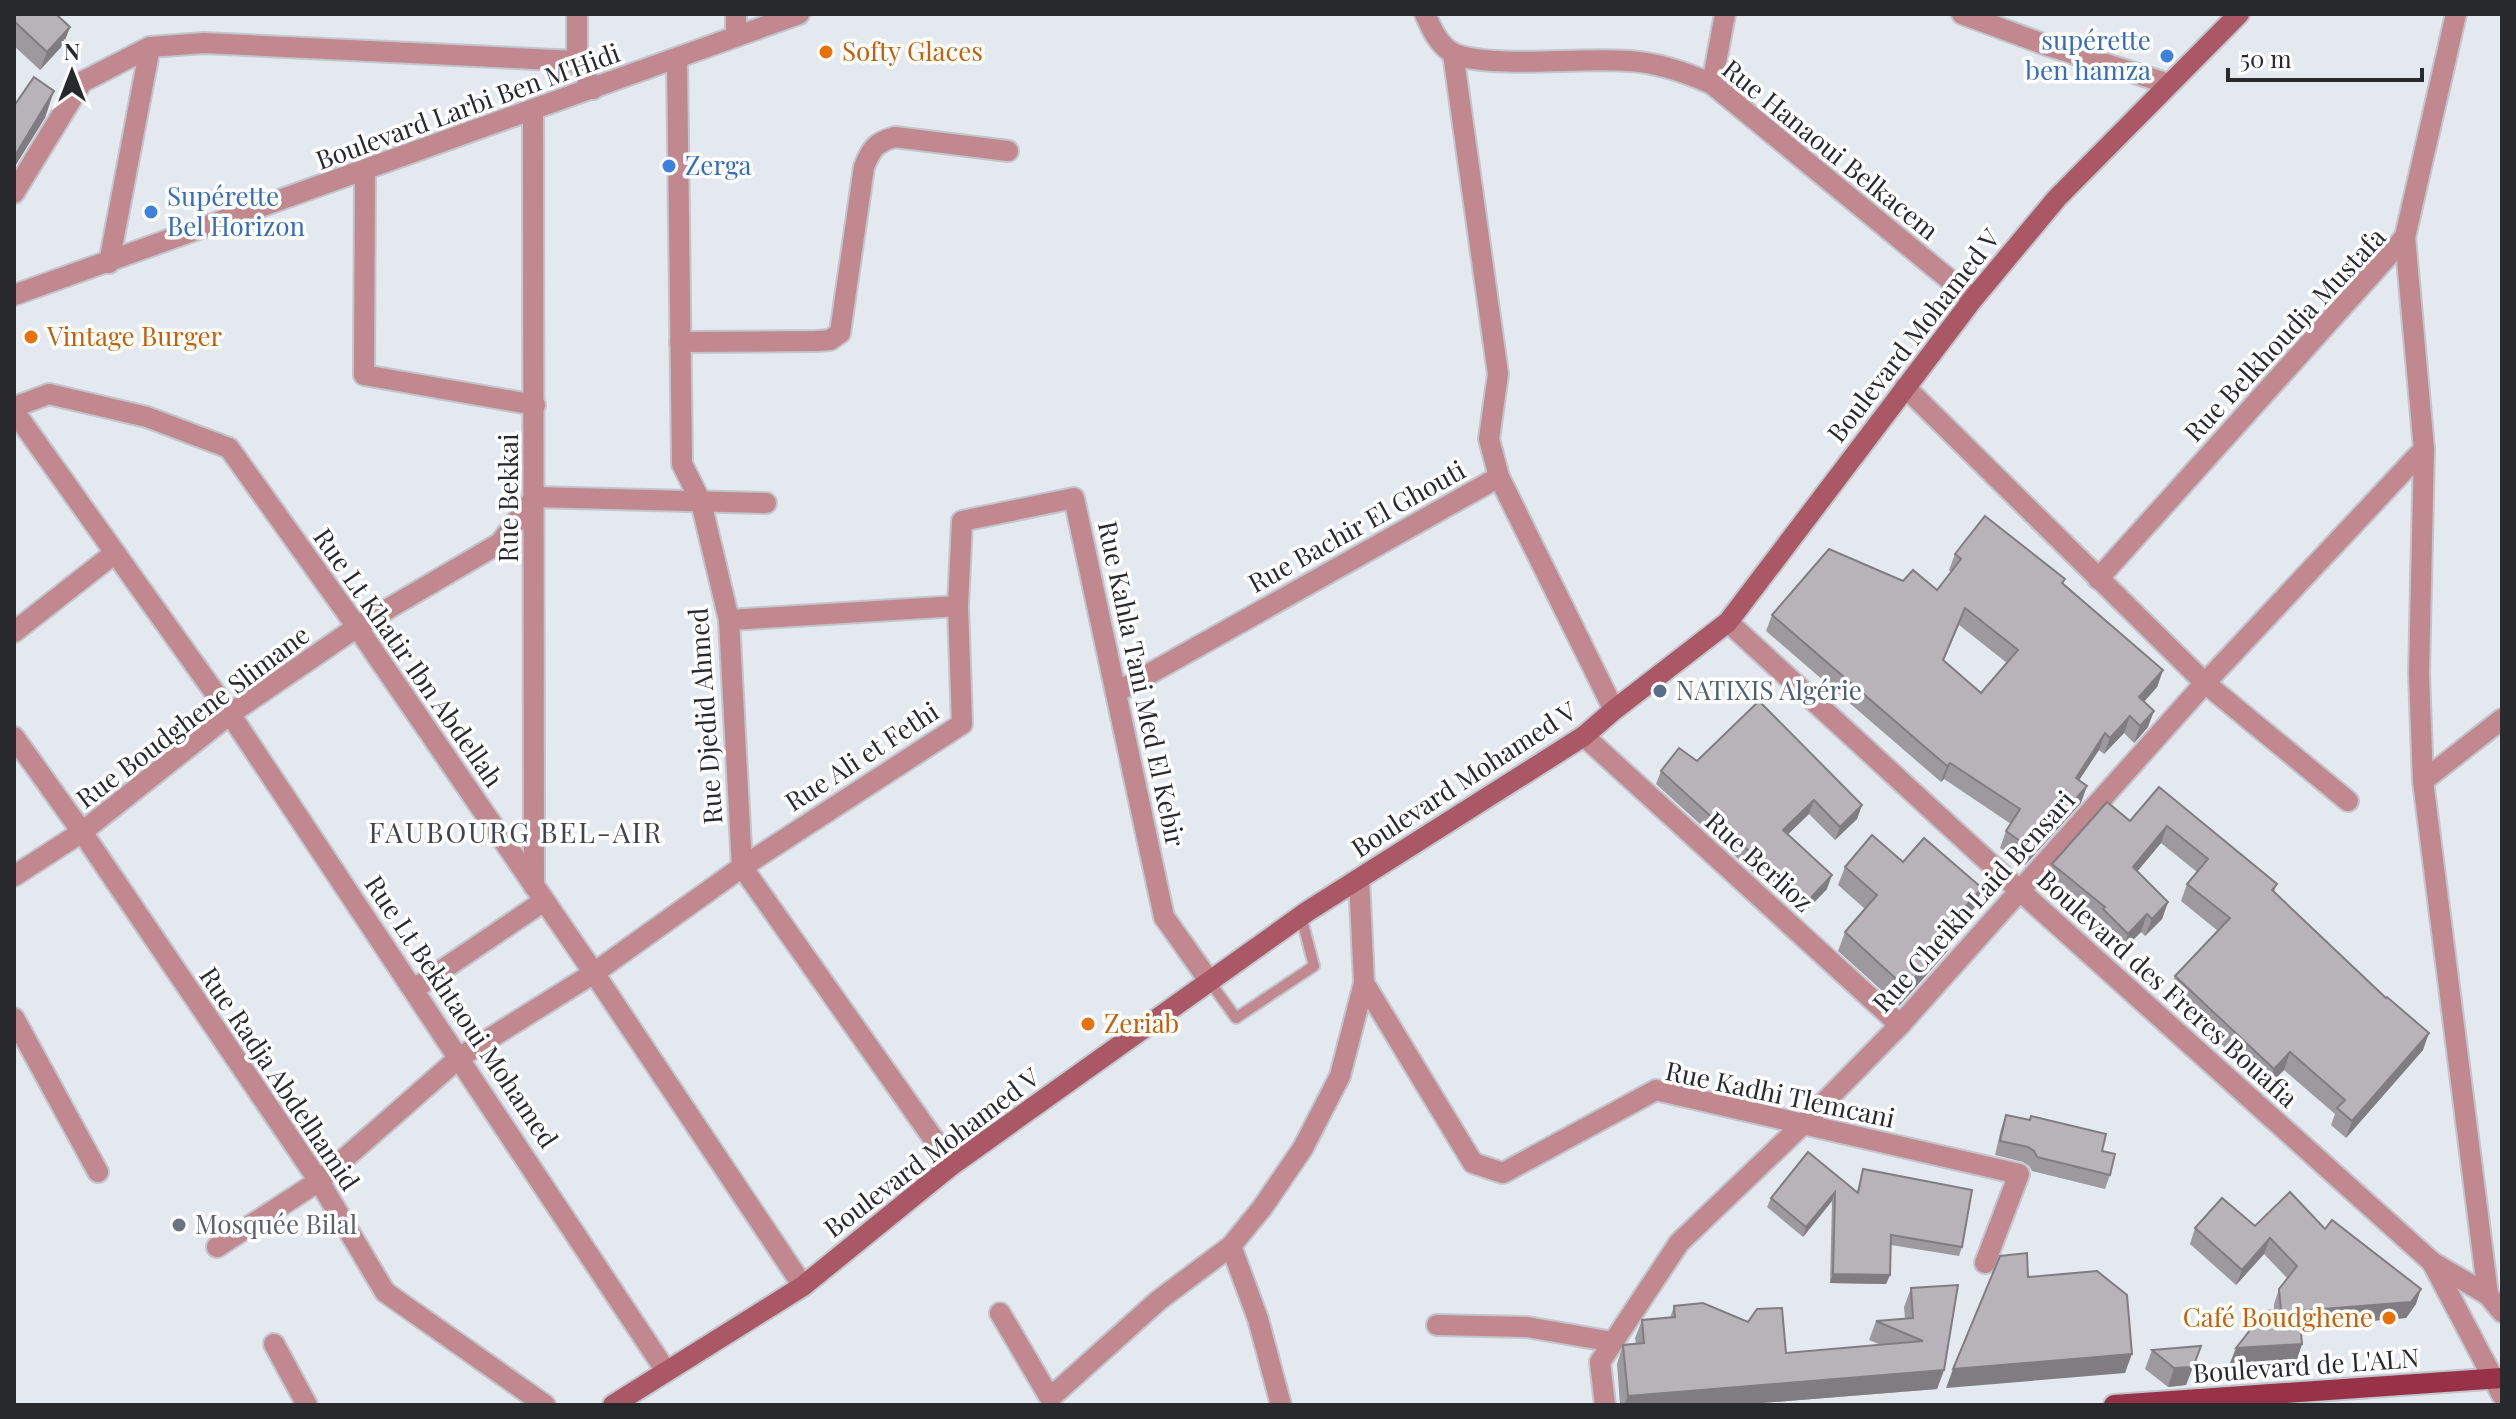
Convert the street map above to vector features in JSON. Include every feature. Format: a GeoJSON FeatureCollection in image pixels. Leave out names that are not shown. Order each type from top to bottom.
{"type":"FeatureCollection","features":[{"type":"Feature","properties":{"kind":"main road","name":"Boulevard Mohamed V"},"geometry":{"type":"LineString","coordinates":[[613,1405],[803,1286],[952,1165],[1301,916],[1584,736],[1728,622],[1973,299],[2057,198],[2239,14]]}},
{"type":"Feature","properties":{"kind":"main road","name":"Boulevard de L'ALN"},"geometry":{"type":"LineString","coordinates":[[2114,1405],[2499,1384]]}},
{"type":"Feature","properties":{"kind":"street"},"geometry":{"type":"LineString","coordinates":[[577,14],[577,61],[593,89]]}},
{"type":"Feature","properties":{"kind":"street"},"geometry":{"type":"LineString","coordinates":[[736,14],[736,36]]}},
{"type":"Feature","properties":{"kind":"street","name":"Boulevard Larbi Ben M'Hidi"},"geometry":{"type":"LineString","coordinates":[[14,295],[799,14]]}},
{"type":"Feature","properties":{"kind":"street","name":"Rue Bachir El Ghouti"},"geometry":{"type":"LineString","coordinates":[[1117,692],[1499,477],[1489,439],[1498,374],[1453,53],[1443,46],[1425,14]]}},
{"type":"Feature","properties":{"kind":"street"},"geometry":{"type":"LineString","coordinates":[[1712,84],[1725,14]]}},
{"type":"Feature","properties":{"kind":"street"},"geometry":{"type":"LineString","coordinates":[[1962,14],[2046,45],[2169,84]]}},
{"type":"Feature","properties":{"kind":"street"},"geometry":{"type":"LineString","coordinates":[[2405,237],[2456,14]]}},
{"type":"Feature","properties":{"kind":"street"},"geometry":{"type":"LineString","coordinates":[[14,193],[82,82],[150,47],[204,43],[577,61]]}},
{"type":"Feature","properties":{"kind":"street"},"geometry":{"type":"LineString","coordinates":[[109,263],[150,47]]}},
{"type":"Feature","properties":{"kind":"street","name":"Rue Hanaoui Belkacem"},"geometry":{"type":"LineString","coordinates":[[1453,53],[1478,60],[1644,63],[1685,71],[1712,84],[1973,299]]}},
{"type":"Feature","properties":{"kind":"street","name":"Rue Djedid Ahmed"},"geometry":{"type":"LineString","coordinates":[[677,59],[682,464],[701,502],[729,620],[742,867]]}},
{"type":"Feature","properties":{"kind":"street","name":"Rue Bekkai"},"geometry":{"type":"LineString","coordinates":[[533,110],[539,894]]}},
{"type":"Feature","properties":{"kind":"street"},"geometry":{"type":"LineString","coordinates":[[680,342],[830,340],[840,333],[864,167],[878,142],[895,137],[1008,151]]}},
{"type":"Feature","properties":{"kind":"street"},"geometry":{"type":"LineString","coordinates":[[365,171],[364,375],[535,405]]}},
{"type":"Feature","properties":{"kind":"street","name":"Rue Belkhoudja Mustafa"},"geometry":{"type":"LineString","coordinates":[[2405,237],[2424,449],[2419,674],[2423,781],[2488,1295]]}},
{"type":"Feature","properties":{"kind":"street","name":"Rue Belkhoudja Mustafa"},"geometry":{"type":"LineString","coordinates":[[2098,579],[2405,237]]}},
{"type":"Feature","properties":{"kind":"street"},"geometry":{"type":"LineString","coordinates":[[1905,387],[2205,683],[2348,801]]}},
{"type":"Feature","properties":{"kind":"street","name":"Rue Lt Khatir Ibn Abdellah"},"geometry":{"type":"LineString","coordinates":[[14,409],[49,394],[147,417],[229,448],[357,627],[594,973],[803,1286]]}},
{"type":"Feature","properties":{"kind":"street","name":"Rue Lt Bekhtaoui Mohamed"},"geometry":{"type":"LineString","coordinates":[[14,409],[230,714],[666,1371]]}},
{"type":"Feature","properties":{"kind":"street","name":"Rue Cheikh Laid Bensari"},"geometry":{"type":"LineString","coordinates":[[1605,1405],[1600,1362],[1679,1243],[1900,1025],[2205,683],[2424,449]]}},
{"type":"Feature","properties":{"kind":"street"},"geometry":{"type":"LineString","coordinates":[[1499,477],[1614,710]]}},
{"type":"Feature","properties":{"kind":"street"},"geometry":{"type":"LineString","coordinates":[[535,497],[766,503]]}},
{"type":"Feature","properties":{"kind":"street","name":"Rue Boudghene Slimane"},"geometry":{"type":"LineString","coordinates":[[14,876],[82,832],[230,714],[357,627],[500,543],[535,497]]}},
{"type":"Feature","properties":{"kind":"street","name":"Rue Kahla Tani Med El Kebir"},"geometry":{"type":"LineString","coordinates":[[962,521],[1074,498],[1164,917],[1210,982]]}},
{"type":"Feature","properties":{"kind":"street","name":"Rue Ali et Fethi"},"geometry":{"type":"LineString","coordinates":[[742,867],[962,724],[958,606],[962,521]]}},
{"type":"Feature","properties":{"kind":"street"},"geometry":{"type":"LineString","coordinates":[[14,632],[115,553]]}},
{"type":"Feature","properties":{"kind":"street"},"geometry":{"type":"LineString","coordinates":[[729,620],[958,606]]}},
{"type":"Feature","properties":{"kind":"street","name":"Boulevard des Freres Bouafia"},"geometry":{"type":"LineString","coordinates":[[1728,622],[2019,890],[2432,1262]]}},
{"type":"Feature","properties":{"kind":"street"},"geometry":{"type":"LineString","coordinates":[[2423,781],[2502,719]]}},
{"type":"Feature","properties":{"kind":"street","name":"Rue Berlioz"},"geometry":{"type":"LineString","coordinates":[[1584,736],[1900,1025]]}},
{"type":"Feature","properties":{"kind":"street","name":"Rue Radja Abdelhamid"},"geometry":{"type":"LineString","coordinates":[[14,737],[319,1181],[385,1292],[545,1405]]}},
{"type":"Feature","properties":{"kind":"street"},"geometry":{"type":"LineString","coordinates":[[217,1247],[319,1181],[460,1057],[594,973],[742,867],[952,1165]]}},
{"type":"Feature","properties":{"kind":"street"},"geometry":{"type":"LineString","coordinates":[[1000,1313],[1050,1398],[1159,1300],[1231,1246],[1262,1208],[1303,1148],[1340,1076],[1364,983],[1359,879]]}},
{"type":"Feature","properties":{"kind":"street"},"geometry":{"type":"LineString","coordinates":[[414,989],[539,894]]}},
{"type":"Feature","properties":{"kind":"street","name":"Rue Kadhi Tlemcani"},"geometry":{"type":"LineString","coordinates":[[1364,983],[1473,1163],[1503,1173],[1656,1090],[2019,1174],[1985,1263]]}},
{"type":"Feature","properties":{"kind":"street"},"geometry":{"type":"LineString","coordinates":[[14,1018],[98,1172]]}},
{"type":"Feature","properties":{"kind":"street"},"geometry":{"type":"LineString","coordinates":[[1231,1246],[1258,1319],[1281,1405]]}},
{"type":"Feature","properties":{"kind":"street"},"geometry":{"type":"LineString","coordinates":[[2432,1262],[2488,1295],[2502,1312]]}},
{"type":"Feature","properties":{"kind":"street"},"geometry":{"type":"LineString","coordinates":[[2432,1262],[2499,1384]]}},
{"type":"Feature","properties":{"kind":"street"},"geometry":{"type":"LineString","coordinates":[[1437,1325],[1527,1327],[1613,1342]]}},
{"type":"Feature","properties":{"kind":"street"},"geometry":{"type":"LineString","coordinates":[[274,1344],[307,1405]]}},
{"type":"Feature","properties":{"kind":"lane"},"geometry":{"type":"LineString","coordinates":[[1210,982],[1236,1018],[1314,966],[1301,916]]}},
{"type":"Feature","properties":{"kind":"building"},"geometry":{"type":"Polygon","coordinates":[[[14,14],[56,14],[70,27],[47,52],[14,21],[14,14]]]}},
{"type":"Feature","properties":{"kind":"building"},"geometry":{"type":"Polygon","coordinates":[[[34,77],[54,91],[14,157],[14,106],[34,77]]]}},
{"type":"Feature","properties":{"kind":"building"},"geometry":{"type":"Polygon","coordinates":[[[1985,516],[2065,579],[2062,583],[2163,670],[2139,697],[2154,711],[2140,726],[2130,716],[2110,738],[2105,733],[2076,778],[2087,786],[2031,849],[2006,831],[2020,809],[1950,763],[1947,766],[1772,615],[1829,549],[1903,581],[1913,570],[1937,590],[1961,559],[1955,554],[1985,516]],[[1965,608],[1943,660],[1981,693],[2018,650],[1965,608]]]}},
{"type":"Feature","properties":{"kind":"building"},"geometry":{"type":"Polygon","coordinates":[[[1759,701],[1862,805],[1840,827],[1814,800],[1783,830],[1832,875],[1806,903],[1661,771],[1679,748],[1697,761],[1759,701]]]}},
{"type":"Feature","properties":{"kind":"building"},"geometry":{"type":"Polygon","coordinates":[[[2159,787],[2277,884],[2272,890],[2386,998],[2429,1033],[2352,1121],[2337,1108],[2345,1100],[2290,1052],[2274,1069],[2175,976],[2230,918],[2187,884],[2208,859],[2167,826],[2133,867],[2168,902],[2152,919],[2147,914],[2128,934],[2103,909],[2105,907],[2052,864],[2107,802],[2130,821],[2159,787]]]}},
{"type":"Feature","properties":{"kind":"building"},"geometry":{"type":"Polygon","coordinates":[[[1872,835],[1903,862],[1924,838],[1982,888],[1950,924],[1956,929],[1906,988],[1845,932],[1877,895],[1845,867],[1872,835]]]}},
{"type":"Feature","properties":{"kind":"building"},"geometry":{"type":"Polygon","coordinates":[[[2006,1115],[2030,1120],[2031,1116],[2106,1134],[2102,1151],[2115,1154],[2110,1175],[2037,1157],[2028,1147],[2000,1141],[2006,1115]]]}},
{"type":"Feature","properties":{"kind":"building"},"geometry":{"type":"Polygon","coordinates":[[[1808,1152],[1858,1193],[1863,1169],[1972,1190],[1962,1247],[1891,1235],[1890,1275],[1833,1274],[1835,1192],[1806,1227],[1771,1198],[1808,1152]]]}},
{"type":"Feature","properties":{"kind":"building"},"geometry":{"type":"Polygon","coordinates":[[[2290,1192],[2325,1229],[2332,1220],[2421,1289],[2411,1302],[2299,1311],[2302,1344],[2236,1348],[2265,1311],[2281,1310],[2279,1289],[2297,1266],[2270,1238],[2242,1270],[2195,1228],[2222,1198],[2255,1226],[2290,1192]]]}},
{"type":"Feature","properties":{"kind":"building"},"geometry":{"type":"Polygon","coordinates":[[[2027,1253],[2028,1277],[2097,1271],[2127,1295],[2132,1354],[1953,1369],[2000,1256],[2027,1253]]]}},
{"type":"Feature","properties":{"kind":"building"},"geometry":{"type":"Polygon","coordinates":[[[1958,1285],[1944,1370],[1628,1396],[1623,1345],[1644,1343],[1642,1320],[1675,1317],[1674,1306],[1703,1303],[1748,1322],[1757,1309],[1782,1308],[1786,1353],[1923,1341],[1876,1321],[1913,1318],[1911,1288],[1958,1285]]]}},
{"type":"Feature","properties":{"kind":"building"},"geometry":{"type":"Polygon","coordinates":[[[2201,1346],[2193,1367],[2174,1368],[2152,1350],[2201,1346]]]}},
{"type":"Feature","properties":{"kind":"place","name":"Softy Glaces"},"geometry":{"type":"Point","coordinates":[826,52]}},
{"type":"Feature","properties":{"kind":"place","name":"supérette ben hamza"},"geometry":{"type":"Point","coordinates":[2167,56]}},
{"type":"Feature","properties":{"kind":"place","name":"Zerga"},"geometry":{"type":"Point","coordinates":[669,166]}},
{"type":"Feature","properties":{"kind":"place","name":"Supérette Bel Horizon"},"geometry":{"type":"Point","coordinates":[151,212]}},
{"type":"Feature","properties":{"kind":"place","name":"Vintage Burger"},"geometry":{"type":"Point","coordinates":[31,337]}},
{"type":"Feature","properties":{"kind":"place","name":"NATIXIS Algérie"},"geometry":{"type":"Point","coordinates":[1660,691]}},
{"type":"Feature","properties":{"kind":"place","name":"Zeriab"},"geometry":{"type":"Point","coordinates":[1088,1024]}},
{"type":"Feature","properties":{"kind":"place","name":"Mosquée Bilal"},"geometry":{"type":"Point","coordinates":[179,1225]}},
{"type":"Feature","properties":{"kind":"place","name":"Café Boudghene"},"geometry":{"type":"Point","coordinates":[2389,1318]}},
{"type":"Feature","properties":{"kind":"district","name":"FAUBOURG BEL-AIR"},"geometry":{"type":"Point","coordinates":[516,833]}}]}
